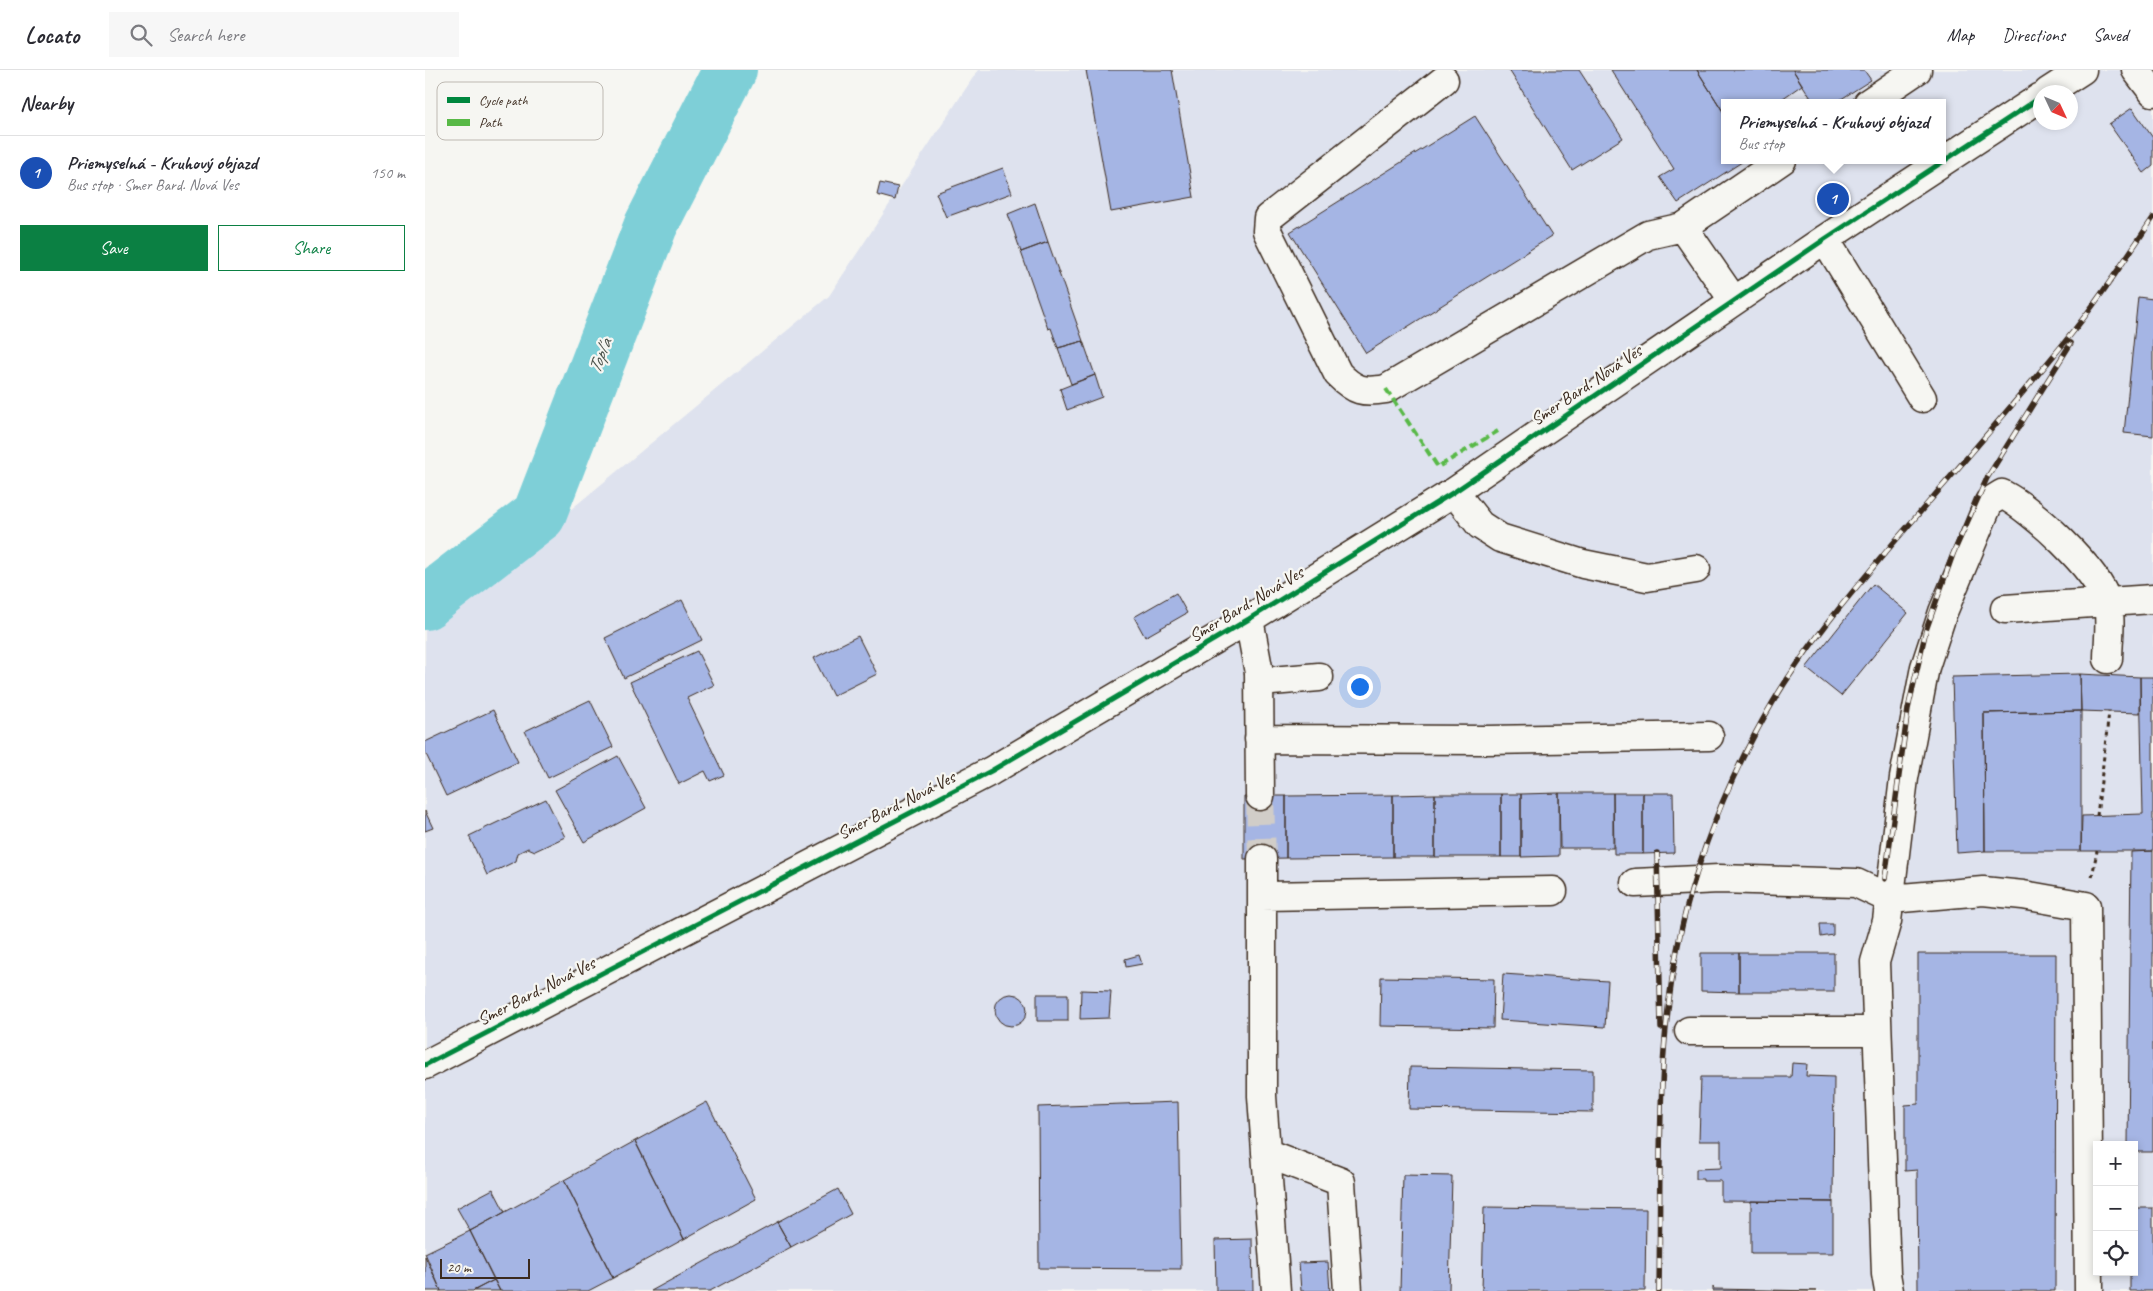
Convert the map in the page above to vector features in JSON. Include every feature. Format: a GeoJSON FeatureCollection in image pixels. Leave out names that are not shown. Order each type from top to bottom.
{"type":"FeatureCollection","features":[{"type":"Feature","properties":{"kind":"street"},"geometry":{"type":"LineString","coordinates":[[1874,99],[1917,70]]}},
{"type":"Feature","properties":{"kind":"street"},"geometry":{"type":"LineString","coordinates":[[2136,70],[2153,92]]}},
{"type":"Feature","properties":{"kind":"street"},"geometry":{"type":"LineString","coordinates":[[1444,80],[1268,218],[1267,231],[1338,374],[1351,387],[1368,392],[1386,389],[1648,235],[1683,227],[1776,164]]}},
{"type":"Feature","properties":{"kind":"street","name":"Smer Bard. Nová Ves"},"geometry":{"type":"LineString","coordinates":[[1946,159],[2033,102]]}},
{"type":"Feature","properties":{"kind":"street","name":"Smer Bard. Nová Ves"},"geometry":{"type":"LineString","coordinates":[[425,1065],[991,771],[1249,619],[1454,492],[1825,239],[1939,164]]}},
{"type":"Feature","properties":{"kind":"street"},"geometry":{"type":"LineString","coordinates":[[1683,227],[1734,301]]}},
{"type":"Feature","properties":{"kind":"street"},"geometry":{"type":"LineString","coordinates":[[1825,239],[1922,398]]}},
{"type":"Feature","properties":{"kind":"street"},"geometry":{"type":"LineString","coordinates":[[1454,492],[1480,525],[1500,538],[1583,564],[1647,577],[1696,570]]}},
{"type":"Feature","properties":{"kind":"street"},"geometry":{"type":"LineString","coordinates":[[1889,1291],[1886,1274],[1875,962],[1887,921],[1904,778],[1925,667],[1943,612],[1989,502],[2002,494],[2020,503],[2091,571],[2108,603],[2108,659]]}},
{"type":"Feature","properties":{"kind":"street"},"geometry":{"type":"LineString","coordinates":[[2005,609],[2153,599]]}},
{"type":"Feature","properties":{"kind":"street"},"geometry":{"type":"LineString","coordinates":[[1249,619],[1255,646],[1259,682],[1260,796]]}},
{"type":"Feature","properties":{"kind":"street"},"geometry":{"type":"LineString","coordinates":[[1259,682],[1319,677]]}},
{"type":"Feature","properties":{"kind":"street"},"geometry":{"type":"LineString","coordinates":[[1259,739],[1486,740],[1709,736]]}},
{"type":"Feature","properties":{"kind":"street"},"geometry":{"type":"LineString","coordinates":[[1262,859],[1262,1096],[1277,1291]]}},
{"type":"Feature","properties":{"kind":"street"},"geometry":{"type":"LineString","coordinates":[[1635,883],[1719,879],[1856,883],[1890,899],[1983,891],[2023,895],[2085,906],[2089,1291]]}},
{"type":"Feature","properties":{"kind":"street"},"geometry":{"type":"LineString","coordinates":[[1262,896],[1553,891]]}},
{"type":"Feature","properties":{"kind":"street"},"geometry":{"type":"LineString","coordinates":[[1689,1031],[1877,1031]]}},
{"type":"Feature","properties":{"kind":"street"},"geometry":{"type":"LineString","coordinates":[[1266,1153],[1341,1182],[1348,1291]]}},
{"type":"Feature","properties":{"kind":"path"},"geometry":{"type":"LineString","coordinates":[[2097,816],[2109,712]]}},
{"type":"Feature","properties":{"kind":"shaded area"},"geometry":{"type":"Polygon","coordinates":[[[978,70],[2153,70],[2153,1291],[425,1291],[425,630],[829,296],[978,70]]]}},
{"type":"Feature","properties":{"kind":"building"},"geometry":{"type":"Polygon","coordinates":[[[1086,70],[1172,70],[1194,197],[1111,212],[1086,70]]]}},
{"type":"Feature","properties":{"kind":"building"},"geometry":{"type":"Polygon","coordinates":[[[1509,70],[1579,70],[1623,138],[1572,170],[1509,70]]]}},
{"type":"Feature","properties":{"kind":"building"},"geometry":{"type":"Polygon","coordinates":[[[1611,70],[1697,70],[1721,108],[1721,164],[1739,164],[1678,203],[1660,177],[1674,169],[1611,70]]]}},
{"type":"Feature","properties":{"kind":"building"},"geometry":{"type":"Polygon","coordinates":[[[1697,70],[1793,70],[1802,85],[1782,99],[1721,99],[1721,108],[1697,70]]]}},
{"type":"Feature","properties":{"kind":"building"},"geometry":{"type":"Polygon","coordinates":[[[1793,70],[1864,70],[1871,80],[1841,99],[1811,99],[1793,70]]]}},
{"type":"Feature","properties":{"kind":"building"},"geometry":{"type":"Polygon","coordinates":[[[2132,108],[2153,138],[2153,166],[2144,173],[2109,124],[2132,108]]]}},
{"type":"Feature","properties":{"kind":"building"},"geometry":{"type":"Polygon","coordinates":[[[1475,116],[1552,236],[1366,353],[1290,232],[1475,116]]]}},
{"type":"Feature","properties":{"kind":"building"},"geometry":{"type":"Polygon","coordinates":[[[1003,168],[1012,193],[946,217],[936,193],[1003,168]]]}},
{"type":"Feature","properties":{"kind":"building"},"geometry":{"type":"Polygon","coordinates":[[[880,183],[898,187],[895,200],[877,195],[880,183]]]}},
{"type":"Feature","properties":{"kind":"building"},"geometry":{"type":"Polygon","coordinates":[[[1035,203],[1048,242],[1021,252],[1008,214],[1035,203]]]}},
{"type":"Feature","properties":{"kind":"building"},"geometry":{"type":"Polygon","coordinates":[[[1048,242],[1083,341],[1058,348],[1051,328],[1048,329],[1021,252],[1048,242]]]}},
{"type":"Feature","properties":{"kind":"building"},"geometry":{"type":"Polygon","coordinates":[[[2138,297],[2153,299],[2153,436],[2124,433],[2138,297]]]}},
{"type":"Feature","properties":{"kind":"building"},"geometry":{"type":"Polygon","coordinates":[[[1083,341],[1095,375],[1071,384],[1058,348],[1083,341]]]}},
{"type":"Feature","properties":{"kind":"building"},"geometry":{"type":"Polygon","coordinates":[[[1095,375],[1102,397],[1067,410],[1060,389],[1095,375]]]}},
{"type":"Feature","properties":{"kind":"building"},"geometry":{"type":"Polygon","coordinates":[[[1873,584],[1908,613],[1841,696],[1806,668],[1873,584]]]}},
{"type":"Feature","properties":{"kind":"building"},"geometry":{"type":"Polygon","coordinates":[[[1176,593],[1187,613],[1145,637],[1134,617],[1176,593]]]}},
{"type":"Feature","properties":{"kind":"building"},"geometry":{"type":"Polygon","coordinates":[[[682,600],[702,640],[624,678],[605,638],[682,600]]]}},
{"type":"Feature","properties":{"kind":"building"},"geometry":{"type":"Polygon","coordinates":[[[858,636],[877,674],[833,696],[814,658],[858,636]]]}},
{"type":"Feature","properties":{"kind":"building"},"geometry":{"type":"Polygon","coordinates":[[[697,651],[714,685],[687,698],[724,775],[710,781],[705,771],[679,784],[630,682],[697,651]]]}},
{"type":"Feature","properties":{"kind":"building"},"geometry":{"type":"Polygon","coordinates":[[[2080,674],[2140,677],[2140,713],[2081,711],[2080,674]]]}},
{"type":"Feature","properties":{"kind":"building"},"geometry":{"type":"Polygon","coordinates":[[[2080,674],[2081,711],[1984,713],[1985,851],[1957,853],[1952,677],[2080,674]]]}},
{"type":"Feature","properties":{"kind":"building"},"geometry":{"type":"Polygon","coordinates":[[[2140,677],[2153,677],[2153,851],[2081,851],[2082,816],[2143,814],[2140,677]]]}},
{"type":"Feature","properties":{"kind":"building"},"geometry":{"type":"Polygon","coordinates":[[[590,700],[613,747],[548,778],[525,731],[590,700]]]}},
{"type":"Feature","properties":{"kind":"building"},"geometry":{"type":"Polygon","coordinates":[[[493,710],[518,762],[446,796],[425,752],[425,742],[493,710]]]}},
{"type":"Feature","properties":{"kind":"building"},"geometry":{"type":"Polygon","coordinates":[[[2081,711],[2081,851],[1985,851],[1984,713],[2081,711]]]}},
{"type":"Feature","properties":{"kind":"building"},"geometry":{"type":"Polygon","coordinates":[[[618,756],[646,808],[584,842],[555,790],[618,756]]]}},
{"type":"Feature","properties":{"kind":"building"},"geometry":{"type":"Polygon","coordinates":[[[1559,793],[1559,856],[1521,857],[1521,794],[1559,793]]]}},
{"type":"Feature","properties":{"kind":"building"},"geometry":{"type":"Polygon","coordinates":[[[1559,793],[1613,793],[1613,848],[1560,848],[1559,793]]]}},
{"type":"Feature","properties":{"kind":"building"},"geometry":{"type":"Polygon","coordinates":[[[1613,793],[1643,793],[1643,854],[1614,854],[1613,793]]]}},
{"type":"Feature","properties":{"kind":"building"},"geometry":{"type":"Polygon","coordinates":[[[1643,793],[1673,793],[1674,853],[1643,854],[1643,793]]]}},
{"type":"Feature","properties":{"kind":"building"},"geometry":{"type":"Polygon","coordinates":[[[1435,794],[1501,794],[1501,857],[1435,857],[1435,794]]]}},
{"type":"Feature","properties":{"kind":"building"},"geometry":{"type":"Polygon","coordinates":[[[1435,794],[1435,857],[1393,857],[1393,795],[1435,794]]]}},
{"type":"Feature","properties":{"kind":"building"},"geometry":{"type":"Polygon","coordinates":[[[1501,794],[1521,794],[1521,857],[1501,857],[1501,794]]]}},
{"type":"Feature","properties":{"kind":"building"},"geometry":{"type":"Polygon","coordinates":[[[1393,795],[1393,857],[1286,858],[1286,796],[1393,795]]]}},
{"type":"Feature","properties":{"kind":"building"},"geometry":{"type":"Polygon","coordinates":[[[1244,796],[1286,796],[1286,858],[1244,859],[1244,796]]]}},
{"type":"Feature","properties":{"kind":"building"},"geometry":{"type":"Polygon","coordinates":[[[546,799],[565,837],[535,851],[528,848],[518,853],[516,861],[487,875],[469,836],[546,799]]]}},
{"type":"Feature","properties":{"kind":"building"},"geometry":{"type":"Polygon","coordinates":[[[425,811],[433,828],[425,831],[425,811]]]}},
{"type":"Feature","properties":{"kind":"building"},"geometry":{"type":"Polygon","coordinates":[[[2153,851],[2153,1152],[2138,1152],[2138,1141],[2128,1141],[2131,852],[2153,851]]]}},
{"type":"Feature","properties":{"kind":"building"},"geometry":{"type":"Polygon","coordinates":[[[1820,924],[1833,924],[1833,935],[1821,937],[1820,924]]]}},
{"type":"Feature","properties":{"kind":"building"},"geometry":{"type":"Polygon","coordinates":[[[1701,953],[1739,953],[1739,992],[1701,991],[1701,953]]]}},
{"type":"Feature","properties":{"kind":"building"},"geometry":{"type":"Polygon","coordinates":[[[1739,953],[1834,953],[1834,992],[1739,992],[1739,953]]]}},
{"type":"Feature","properties":{"kind":"building"},"geometry":{"type":"Polygon","coordinates":[[[1918,954],[2056,954],[2055,1291],[1918,1291],[1917,1170],[1905,1171],[1905,1105],[1918,1104],[1918,954]]]}},
{"type":"Feature","properties":{"kind":"building"},"geometry":{"type":"Polygon","coordinates":[[[1139,955],[1142,964],[1126,967],[1125,959],[1139,955]]]}},
{"type":"Feature","properties":{"kind":"building"},"geometry":{"type":"Polygon","coordinates":[[[1503,974],[1608,981],[1605,1027],[1500,1020],[1503,974]]]}},
{"type":"Feature","properties":{"kind":"building"},"geometry":{"type":"Polygon","coordinates":[[[1381,977],[1494,979],[1493,1028],[1380,1026],[1381,977]]]}},
{"type":"Feature","properties":{"kind":"building"},"geometry":{"type":"Polygon","coordinates":[[[1081,990],[1111,991],[1109,1018],[1080,1019],[1081,990]]]}},
{"type":"Feature","properties":{"kind":"building"},"geometry":{"type":"Polygon","coordinates":[[[1011,994],[1017,995],[1022,999],[1026,1004],[1026,1016],[1022,1021],[1017,1025],[1011,1026],[1005,1025],[1000,1021],[996,1016],[995,1010],[996,1004],[1000,999],[1005,995],[1011,994]]]}},
{"type":"Feature","properties":{"kind":"building"},"geometry":{"type":"Polygon","coordinates":[[[1037,994],[1068,994],[1068,1021],[1037,1021],[1037,994]]]}},
{"type":"Feature","properties":{"kind":"building"},"geometry":{"type":"Polygon","coordinates":[[[1792,1063],[1807,1064],[1806,1076],[1834,1077],[1833,1202],[1721,1201],[1721,1181],[1696,1179],[1696,1169],[1721,1168],[1721,1141],[1699,1141],[1701,1077],[1791,1077],[1792,1063]]]}},
{"type":"Feature","properties":{"kind":"building"},"geometry":{"type":"Polygon","coordinates":[[[1410,1067],[1593,1070],[1593,1112],[1409,1109],[1410,1067]]]}},
{"type":"Feature","properties":{"kind":"building"},"geometry":{"type":"Polygon","coordinates":[[[707,1102],[756,1199],[684,1239],[635,1141],[707,1102]]]}},
{"type":"Feature","properties":{"kind":"building"},"geometry":{"type":"Polygon","coordinates":[[[1178,1102],[1181,1269],[1039,1268],[1038,1107],[1178,1102]]]}},
{"type":"Feature","properties":{"kind":"building"},"geometry":{"type":"Polygon","coordinates":[[[635,1141],[684,1239],[613,1278],[564,1180],[635,1141]]]}},
{"type":"Feature","properties":{"kind":"building"},"geometry":{"type":"Polygon","coordinates":[[[1403,1175],[1452,1176],[1449,1291],[1400,1291],[1403,1175]]]}},
{"type":"Feature","properties":{"kind":"building"},"geometry":{"type":"Polygon","coordinates":[[[564,1180],[613,1278],[588,1291],[500,1291],[470,1231],[564,1180]]]}},
{"type":"Feature","properties":{"kind":"building"},"geometry":{"type":"Polygon","coordinates":[[[493,1189],[505,1212],[470,1231],[457,1208],[493,1189]]]}},
{"type":"Feature","properties":{"kind":"building"},"geometry":{"type":"Polygon","coordinates":[[[838,1189],[851,1214],[791,1247],[777,1222],[838,1189]]]}},
{"type":"Feature","properties":{"kind":"building"},"geometry":{"type":"Polygon","coordinates":[[[1751,1201],[1833,1202],[1833,1253],[1751,1253],[1751,1201]]]}},
{"type":"Feature","properties":{"kind":"building"},"geometry":{"type":"Polygon","coordinates":[[[1484,1207],[1646,1209],[1645,1291],[1482,1291],[1484,1207]]]}},
{"type":"Feature","properties":{"kind":"building"},"geometry":{"type":"Polygon","coordinates":[[[2138,1208],[2153,1208],[2153,1291],[2130,1291],[2130,1276],[2138,1276],[2138,1208]]]}},
{"type":"Feature","properties":{"kind":"building"},"geometry":{"type":"Polygon","coordinates":[[[777,1222],[791,1247],[710,1291],[651,1291],[777,1222]]]}},
{"type":"Feature","properties":{"kind":"building"},"geometry":{"type":"Polygon","coordinates":[[[470,1231],[494,1280],[473,1291],[441,1291],[425,1253],[470,1231]]]}},
{"type":"Feature","properties":{"kind":"building"},"geometry":{"type":"Polygon","coordinates":[[[1252,1239],[1253,1291],[1216,1291],[1215,1240],[1252,1239]]]}},
{"type":"Feature","properties":{"kind":"building"},"geometry":{"type":"Polygon","coordinates":[[[425,1256],[441,1291],[425,1291],[425,1256]]]}},
{"type":"Feature","properties":{"kind":"building"},"geometry":{"type":"Polygon","coordinates":[[[1328,1262],[1330,1291],[1301,1291],[1299,1263],[1328,1262]]]}},
{"type":"Feature","properties":{"kind":"building"},"geometry":{"type":"Polygon","coordinates":[[[494,1280],[500,1291],[473,1291],[494,1280]]]}},
{"type":"Feature","properties":{"kind":"building"},"geometry":{"type":"Polygon","coordinates":[[[1713,1287],[1714,1289],[1817,1291],[1713,1291],[1713,1287]]]}},
{"type":"Feature","properties":{"kind":"waterway","name":"Topľa"},"geometry":{"type":"LineString","coordinates":[[425,603],[539,515],[651,225],[730,70]]}},
{"type":"Feature","properties":{"kind":"tunnel"},"geometry":{"type":"LineString","coordinates":[[1260,796],[1262,859]]}},
{"type":"Feature","properties":{"kind":"railway"},"geometry":{"type":"LineString","coordinates":[[1659,1291],[1661,1112],[1666,1023],[1672,979],[1680,935],[1696,874],[1717,815],[1743,757],[1773,702],[1831,618],[2064,343],[2099,298],[2153,218]]}},
{"type":"Feature","properties":{"kind":"railway"},"geometry":{"type":"LineString","coordinates":[[1885,879],[1908,709],[1926,630],[1953,554],[1987,478],[2071,343]]}},
{"type":"Feature","properties":{"kind":"railway"},"geometry":{"type":"LineString","coordinates":[[1657,853],[1661,1028]]}},
{"type":"Feature","properties":{"kind":"marked path"},"geometry":{"type":"LineString","coordinates":[[1386,389],[1438,467],[1498,431]]}},
{"type":"Feature","properties":{"kind":"cycle path"},"geometry":{"type":"LineString","coordinates":[[1946,159],[2033,102]]}},
{"type":"Feature","properties":{"kind":"cycle path"},"geometry":{"type":"LineString","coordinates":[[425,1065],[991,771],[1249,619],[1454,492],[1825,239],[1939,164]]}},
{"type":"Feature","properties":{"kind":"place","name":"Priemyselná - Kruhový objazd"},"geometry":{"type":"Point","coordinates":[1833,199]}}]}
